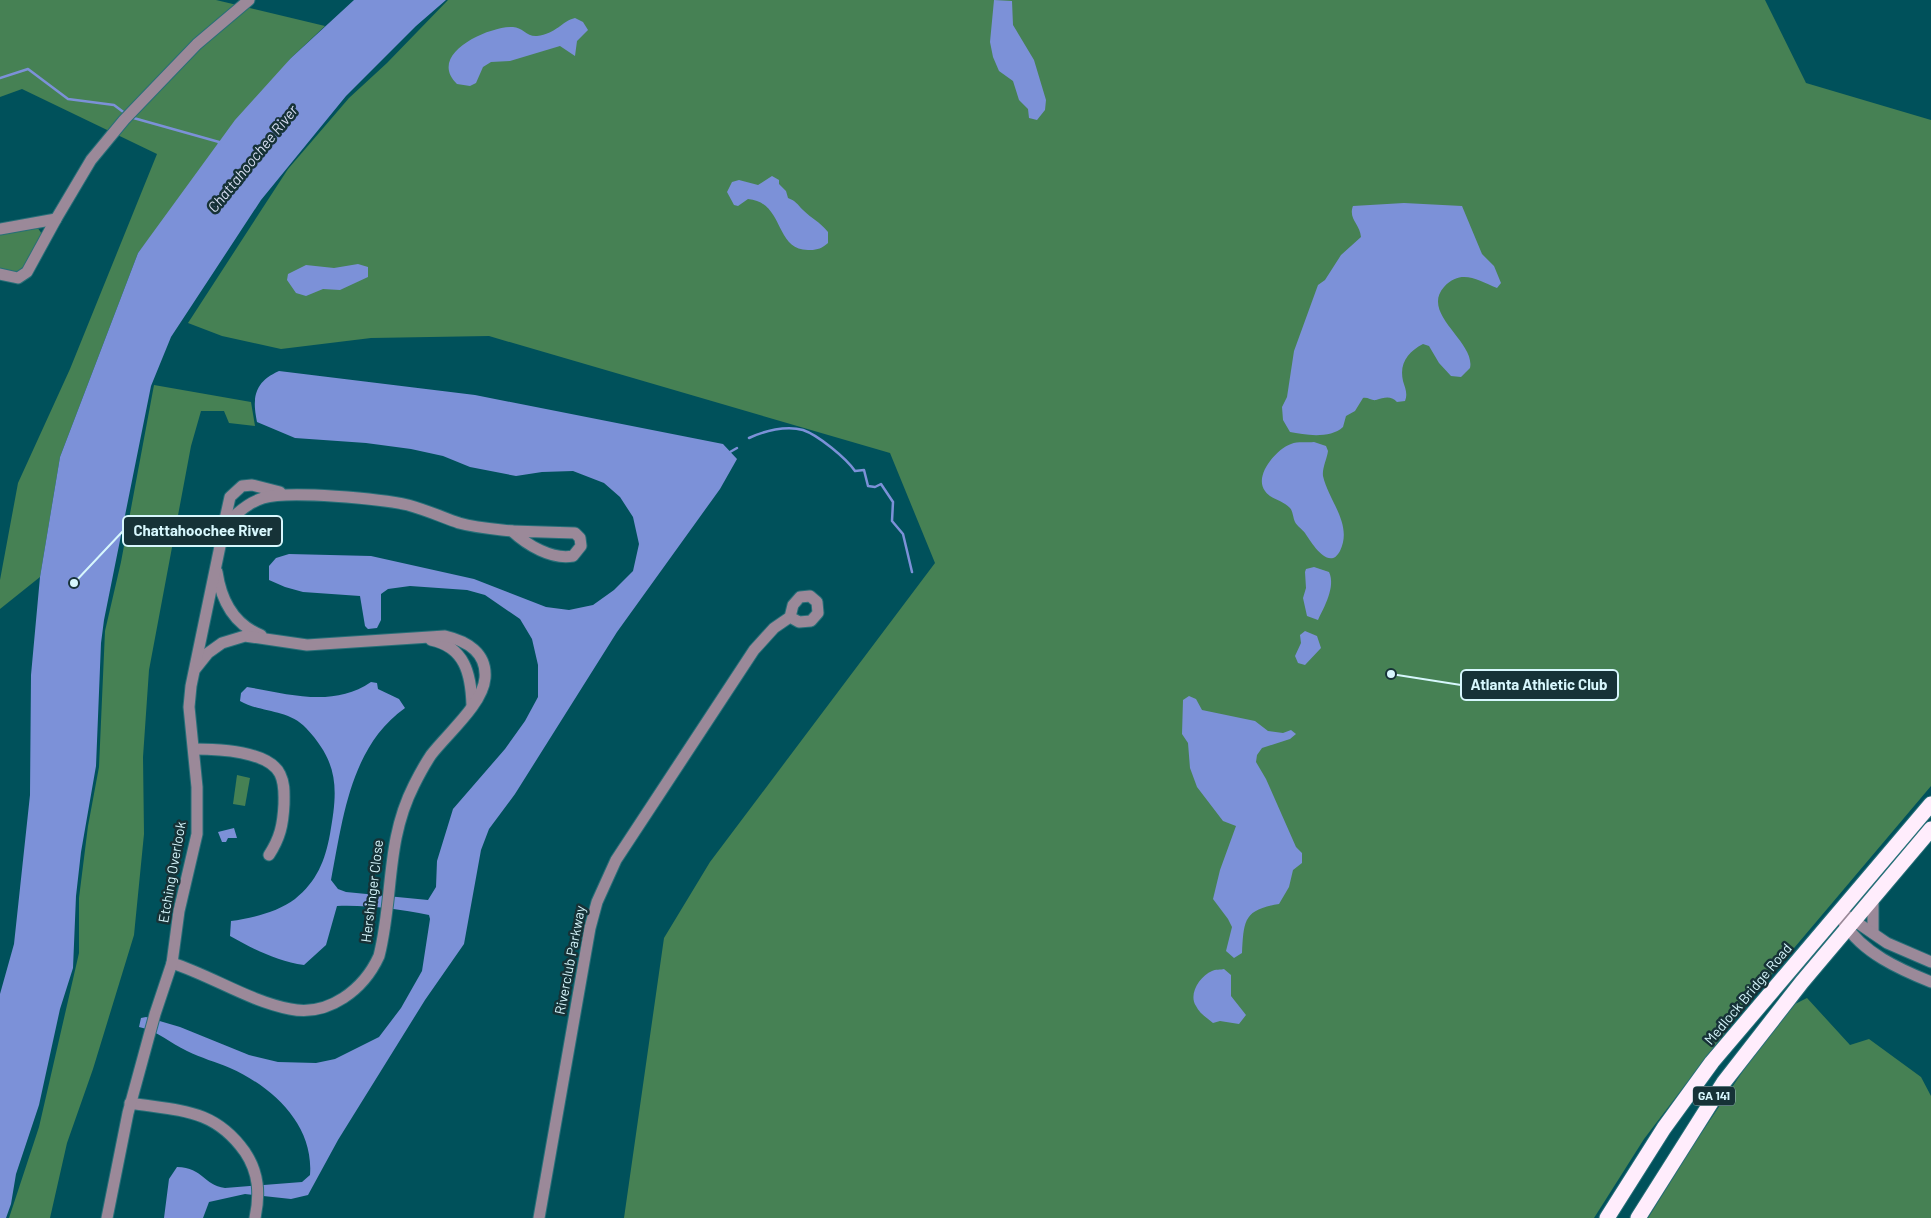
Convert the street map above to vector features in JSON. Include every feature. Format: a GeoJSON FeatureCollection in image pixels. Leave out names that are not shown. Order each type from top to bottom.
{"type":"FeatureCollection","features":[{"type":"Feature","properties":{"kind":"highway","name":"Medlock Bridge Road"},"geometry":{"type":"LineString","coordinates":[[1607,1218],[1664,1128],[1712,1062],[1931,804]]}},
{"type":"Feature","properties":{"kind":"highway","name":"GA 141"},"geometry":{"type":"LineString","coordinates":[[1638,1218],[1724,1082],[1832,945],[1931,829]]}},
{"type":"Feature","properties":{"kind":"street"},"geometry":{"type":"LineString","coordinates":[[0,274],[18,278],[28,272],[56,219],[91,160],[136,107],[197,44],[249,0]]}},
{"type":"Feature","properties":{"kind":"street"},"geometry":{"type":"LineString","coordinates":[[0,229],[56,219]]}},
{"type":"Feature","properties":{"kind":"street","name":"Etching Overlook"},"geometry":{"type":"LineString","coordinates":[[107,1218],[130,1103],[148,1036],[172,963],[179,911],[197,834],[194,749],[189,707],[194,670],[230,497],[242,486],[252,485],[289,495]]}},
{"type":"Feature","properties":{"kind":"street","name":"Etching Overlook"},"geometry":{"type":"LineString","coordinates":[[224,527],[234,514],[248,504],[272,496],[289,495],[382,501],[409,506],[482,528],[575,533],[580,538],[581,546],[573,556],[560,556],[533,546],[512,531]]}},
{"type":"Feature","properties":{"kind":"street"},"geometry":{"type":"LineString","coordinates":[[217,557],[220,591],[232,613],[250,630],[272,639]]}},
{"type":"Feature","properties":{"kind":"street","name":"Riverclub Parkway"},"geometry":{"type":"LineString","coordinates":[[539,1218],[590,928],[605,880],[616,860],[754,650],[774,628],[790,617]]}},
{"type":"Feature","properties":{"kind":"street","name":"Hershinger Close"},"geometry":{"type":"LineString","coordinates":[[172,963],[200,972],[267,1003],[292,1010],[314,1009],[350,995],[372,970],[382,942],[395,832],[403,806],[431,756],[483,692],[485,677],[484,663],[478,652],[465,641],[445,636],[427,639],[322,645],[245,636],[222,643],[208,653],[194,670]]}},
{"type":"Feature","properties":{"kind":"street","name":"Hershinger Close"},"geometry":{"type":"LineString","coordinates":[[427,639],[450,647],[465,663],[471,681],[472,705]]}},
{"type":"Feature","properties":{"kind":"street"},"geometry":{"type":"LineString","coordinates":[[194,749],[216,749],[254,756],[270,762],[280,772],[284,785],[282,829],[279,841],[269,855]]}},
{"type":"Feature","properties":{"kind":"street"},"geometry":{"type":"LineString","coordinates":[[1873,898],[1871,916],[1873,933]]}},
{"type":"Feature","properties":{"kind":"street"},"geometry":{"type":"LineString","coordinates":[[1838,913],[1851,923],[1873,933],[1887,943],[1931,962]]}},
{"type":"Feature","properties":{"kind":"street"},"geometry":{"type":"LineString","coordinates":[[1851,923],[1861,943],[1882,958],[1931,982]]}},
{"type":"Feature","properties":{"kind":"street"},"geometry":{"type":"LineString","coordinates":[[1832,945],[1861,943]]}},
{"type":"Feature","properties":{"kind":"street"},"geometry":{"type":"LineString","coordinates":[[1910,973],[1916,956]]}},
{"type":"Feature","properties":{"kind":"street"},"geometry":{"type":"LineString","coordinates":[[130,1103],[195,1114],[222,1126],[233,1136],[253,1163],[259,1182],[255,1218]]}},
{"type":"Feature","properties":{"kind":"green space"},"geometry":{"type":"Polygon","coordinates":[[[0,0],[216,0],[325,26],[291,58],[138,253],[60,457],[40,577],[0,609],[0,580],[18,483],[70,369],[157,154],[22,89],[0,97],[0,0]]]}},
{"type":"Feature","properties":{"kind":"green space"},"geometry":{"type":"Polygon","coordinates":[[[448,0],[1765,0],[1806,83],[1931,120],[1931,786],[1746,1005],[1644,1139],[1594,1218],[624,1218],[664,938],[710,862],[935,563],[890,453],[489,336],[371,338],[281,349],[222,336],[188,323],[288,169],[349,98],[387,63],[448,0]]]}},
{"type":"Feature","properties":{"kind":"green space"},"geometry":{"type":"Polygon","coordinates":[[[37,227],[42,234],[22,270],[15,273],[0,270],[0,234],[37,227]]]}},
{"type":"Feature","properties":{"kind":"green space"},"geometry":{"type":"Polygon","coordinates":[[[154,385],[251,402],[255,426],[229,423],[224,411],[201,411],[191,446],[149,670],[143,757],[144,834],[134,935],[93,1069],[67,1143],[50,1218],[9,1218],[39,1127],[79,953],[79,898],[88,826],[99,767],[105,631],[121,562],[154,385]]]}},
{"type":"Feature","properties":{"kind":"green space"},"geometry":{"type":"Polygon","coordinates":[[[237,775],[250,778],[245,806],[233,804],[237,775]]]}},
{"type":"Feature","properties":{"kind":"green space"},"geometry":{"type":"Polygon","coordinates":[[[1807,998],[1850,1045],[1869,1039],[1921,1077],[1931,1096],[1931,1218],[1648,1218],[1694,1144],[1763,1041],[1791,1006],[1807,998]]]}},
{"type":"Feature","properties":{"kind":"water"},"geometry":{"type":"Polygon","coordinates":[[[354,0],[446,0],[416,26],[346,96],[261,200],[171,337],[151,386],[104,620],[101,643],[96,766],[81,852],[76,896],[73,968],[60,1009],[39,1105],[16,1174],[11,1204],[6,1218],[0,1218],[0,994],[14,944],[30,795],[31,675],[40,577],[60,457],[138,253],[235,120],[291,58],[354,0]]]}},
{"type":"Feature","properties":{"kind":"water"},"geometry":{"type":"Polygon","coordinates":[[[994,0],[1012,1],[1013,25],[1034,60],[1046,100],[1045,110],[1037,120],[1029,118],[1028,109],[1019,100],[1013,81],[999,71],[993,57],[990,42],[994,0]]]}},
{"type":"Feature","properties":{"kind":"water"},"geometry":{"type":"Polygon","coordinates":[[[575,18],[583,22],[588,30],[577,41],[575,56],[560,46],[510,61],[491,62],[483,67],[476,83],[470,86],[457,84],[450,73],[449,62],[455,53],[464,44],[490,31],[513,27],[533,36],[544,35],[575,18]]]}},
{"type":"Feature","properties":{"kind":"water"},"geometry":{"type":"Polygon","coordinates":[[[772,176],[779,180],[779,184],[786,191],[788,198],[828,232],[828,243],[815,250],[799,249],[784,236],[774,217],[760,202],[748,199],[738,206],[734,205],[727,192],[732,182],[739,180],[758,185],[772,176]]]}},
{"type":"Feature","properties":{"kind":"water"},"geometry":{"type":"Polygon","coordinates":[[[1404,203],[1462,206],[1482,254],[1494,266],[1501,283],[1497,288],[1470,278],[1457,278],[1444,287],[1438,297],[1443,318],[1470,358],[1470,368],[1461,377],[1451,376],[1439,363],[1429,346],[1423,344],[1409,354],[1402,369],[1406,393],[1405,401],[1397,402],[1389,398],[1374,400],[1363,398],[1355,411],[1346,416],[1343,427],[1338,431],[1324,435],[1290,432],[1283,420],[1282,407],[1287,397],[1294,351],[1318,285],[1325,280],[1341,255],[1361,237],[1359,228],[1353,218],[1353,206],[1404,203]]]}},
{"type":"Feature","properties":{"kind":"water"},"geometry":{"type":"Polygon","coordinates":[[[358,264],[368,267],[368,277],[340,290],[323,289],[306,296],[296,293],[287,280],[288,274],[306,265],[334,268],[358,264]]]}},
{"type":"Feature","properties":{"kind":"water"},"geometry":{"type":"Polygon","coordinates":[[[279,371],[475,395],[723,444],[737,459],[720,489],[617,632],[515,794],[489,829],[481,850],[464,944],[425,1000],[338,1140],[308,1195],[291,1199],[245,1194],[209,1202],[203,1218],[164,1218],[169,1179],[177,1167],[193,1170],[212,1184],[225,1188],[302,1182],[310,1175],[309,1157],[305,1140],[298,1124],[275,1097],[246,1076],[181,1048],[158,1034],[139,1027],[141,1018],[146,1017],[180,1027],[249,1055],[278,1062],[316,1063],[335,1059],[379,1037],[401,1008],[422,971],[430,919],[429,915],[395,909],[337,906],[326,945],[304,965],[284,961],[266,954],[230,936],[231,921],[281,908],[295,899],[309,885],[319,870],[326,853],[333,818],[335,790],[330,765],[325,753],[306,728],[291,717],[257,708],[240,701],[241,693],[247,687],[310,697],[326,697],[342,695],[371,682],[377,683],[378,689],[399,699],[405,708],[387,724],[372,743],[361,763],[352,786],[345,809],[331,880],[338,889],[346,892],[428,900],[436,887],[437,861],[453,809],[505,749],[525,721],[538,697],[538,665],[532,639],[520,619],[485,595],[467,590],[410,586],[388,589],[381,594],[381,620],[377,628],[368,629],[365,626],[360,596],[303,592],[285,587],[269,580],[269,566],[276,558],[289,554],[371,556],[474,579],[546,607],[569,610],[593,605],[614,590],[633,571],[639,544],[633,517],[620,497],[604,483],[573,471],[542,472],[516,476],[470,467],[443,456],[411,449],[366,443],[295,438],[257,422],[255,398],[257,392],[264,380],[279,371]]]}},
{"type":"Feature","properties":{"kind":"water"},"geometry":{"type":"Polygon","coordinates":[[[1314,442],[1326,446],[1328,451],[1323,476],[1339,513],[1344,532],[1340,551],[1336,557],[1331,558],[1326,557],[1316,548],[1294,520],[1290,508],[1268,494],[1262,485],[1262,477],[1265,470],[1274,456],[1280,451],[1294,443],[1314,442]]]}},
{"type":"Feature","properties":{"kind":"water"},"geometry":{"type":"Polygon","coordinates":[[[1314,567],[1329,572],[1331,578],[1328,597],[1318,620],[1307,616],[1303,598],[1306,588],[1306,569],[1314,567]]]}},
{"type":"Feature","properties":{"kind":"water"},"geometry":{"type":"Polygon","coordinates":[[[1305,631],[1317,636],[1321,648],[1305,665],[1298,663],[1295,656],[1301,643],[1300,635],[1305,631]]]}},
{"type":"Feature","properties":{"kind":"water"},"geometry":{"type":"Polygon","coordinates":[[[1189,696],[1196,699],[1202,710],[1255,721],[1268,731],[1283,733],[1291,730],[1296,734],[1290,739],[1262,748],[1257,755],[1256,762],[1266,779],[1296,847],[1302,853],[1302,863],[1293,870],[1289,887],[1279,904],[1258,910],[1248,919],[1245,925],[1242,953],[1234,958],[1226,951],[1232,927],[1213,899],[1220,870],[1236,826],[1223,821],[1197,787],[1190,768],[1188,743],[1182,734],[1183,700],[1189,696]]]}},
{"type":"Feature","properties":{"kind":"water"},"geometry":{"type":"Polygon","coordinates":[[[234,828],[237,838],[228,838],[226,842],[222,842],[218,832],[234,828]]]}},
{"type":"Feature","properties":{"kind":"water"},"geometry":{"type":"Polygon","coordinates":[[[1224,969],[1231,975],[1231,996],[1246,1015],[1239,1024],[1220,1021],[1213,1023],[1197,1009],[1194,1001],[1194,991],[1203,977],[1213,970],[1224,969]]]}},
{"type":"Feature","properties":{"kind":"waterway"},"geometry":{"type":"LineString","coordinates":[[0,78],[28,69],[68,99],[114,105],[126,114]]}},
{"type":"Feature","properties":{"kind":"waterway"},"geometry":{"type":"LineString","coordinates":[[130,117],[219,142],[219,144]]}},
{"type":"Feature","properties":{"kind":"waterway"},"geometry":{"type":"LineString","coordinates":[[749,438],[775,430],[789,428],[803,430],[831,448],[855,471],[864,470],[868,486],[875,487],[881,484],[893,502],[892,521],[903,534],[912,572]]}},
{"type":"Feature","properties":{"kind":"waterway"},"geometry":{"type":"LineString","coordinates":[[730,452],[737,448]]}},
{"type":"Feature","properties":{"kind":"place","name":"Chattahoochee River"},"geometry":{"type":"Point","coordinates":[74,583]}},
{"type":"Feature","properties":{"kind":"place","name":"Atlanta Athletic Club"},"geometry":{"type":"Point","coordinates":[1391,674]}}]}
